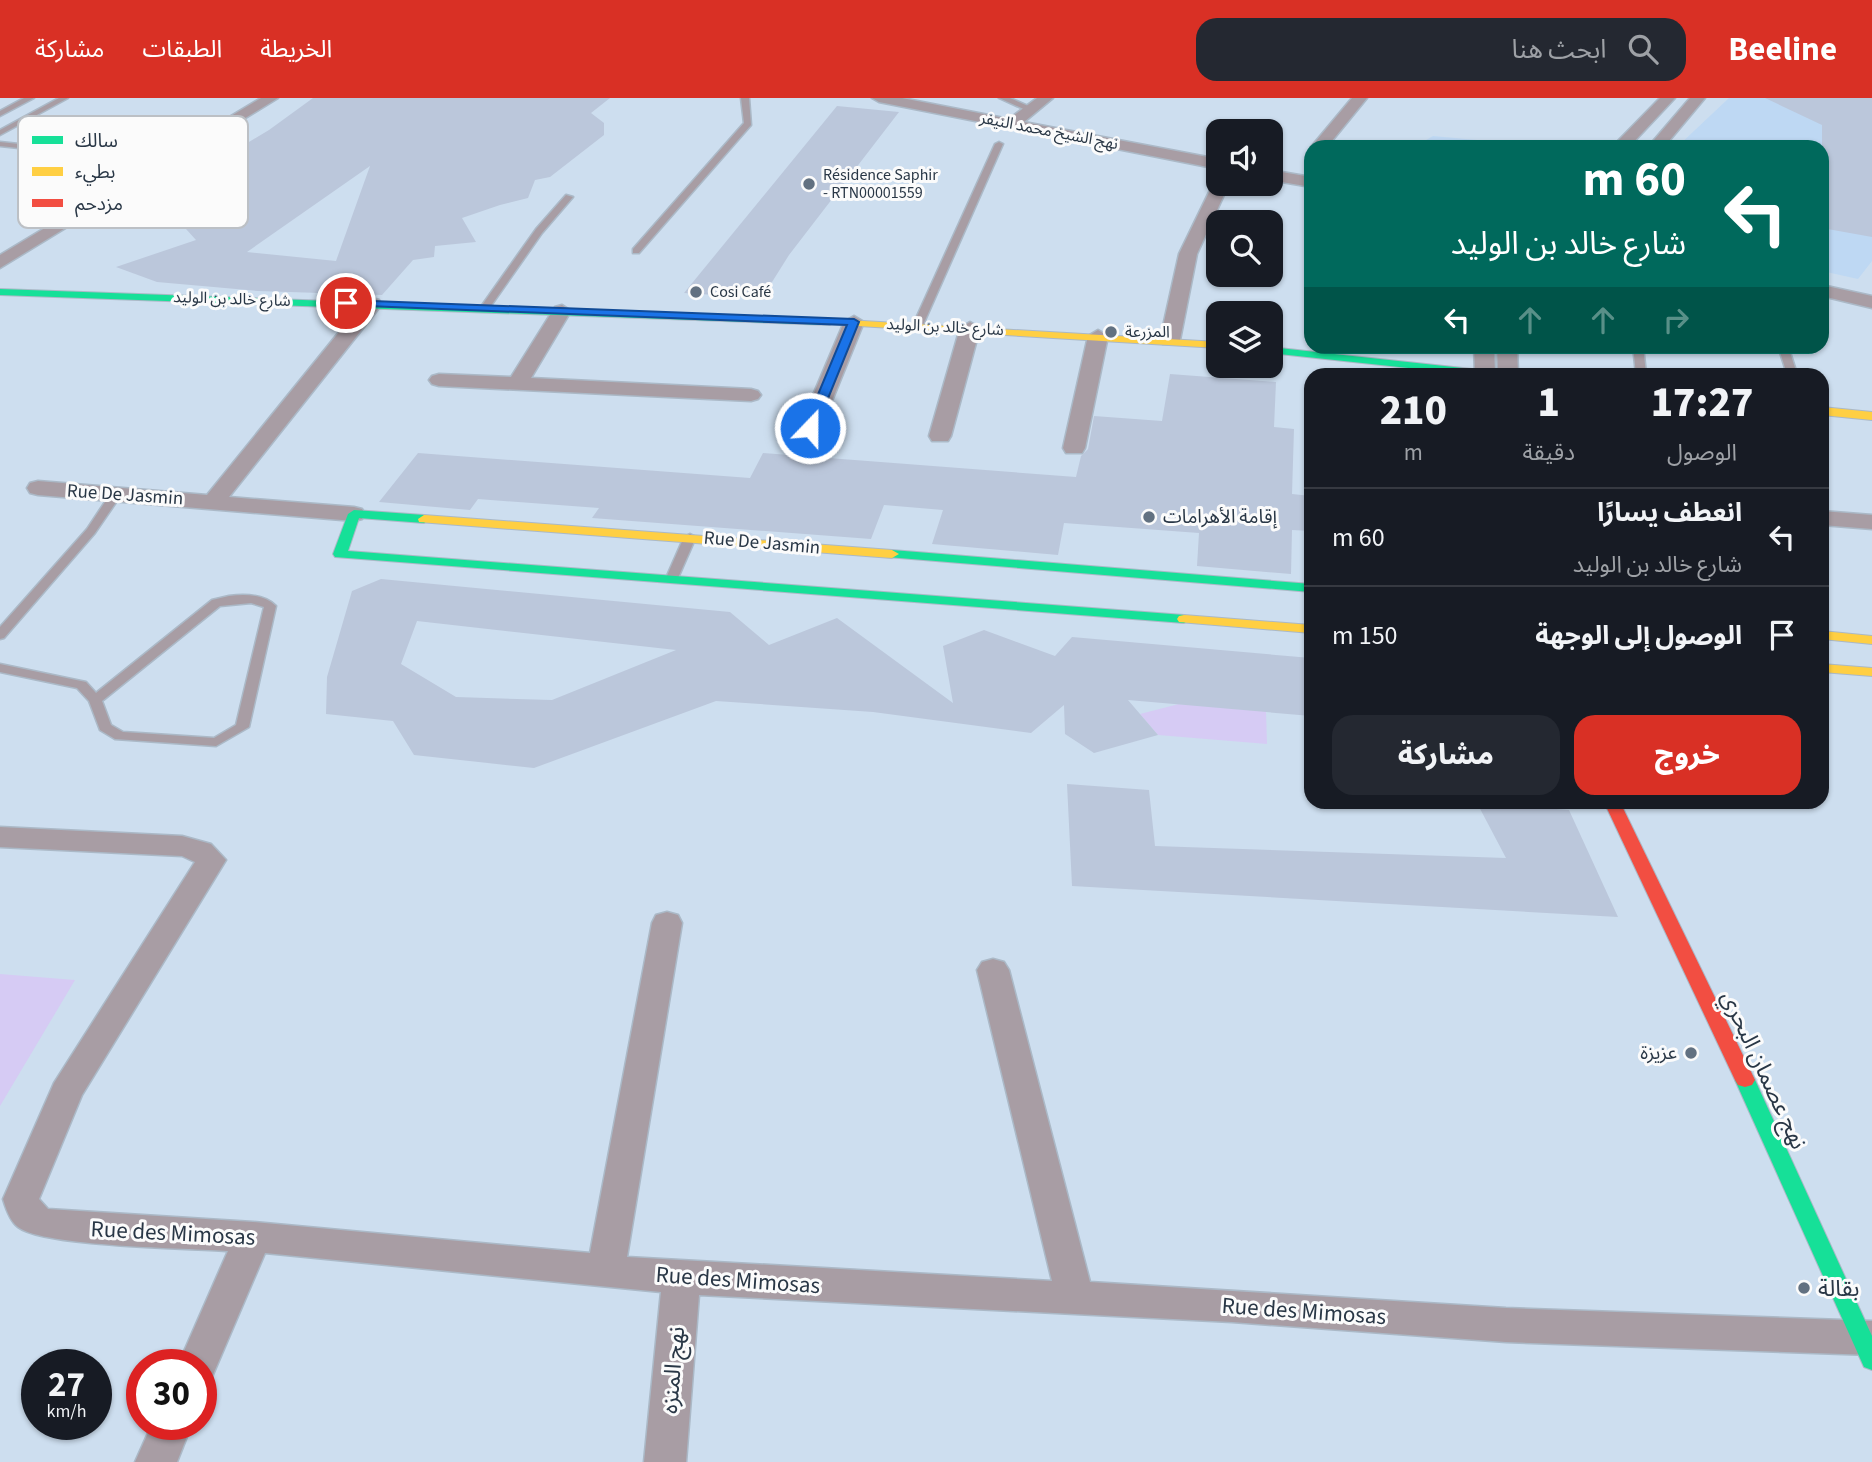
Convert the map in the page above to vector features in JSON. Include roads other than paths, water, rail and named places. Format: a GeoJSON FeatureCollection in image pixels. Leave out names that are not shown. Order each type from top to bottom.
{"type":"FeatureCollection","features":[{"type":"Feature","properties":{"kind":"street"},"geometry":{"type":"LineString","coordinates":[[213,116],[244,98]]}},
{"type":"Feature","properties":{"kind":"street"},"geometry":{"type":"LineString","coordinates":[[241,116],[271,98]]}},
{"type":"Feature","properties":{"kind":"street","name":"نهج الشيخ محمد النيفر"},"geometry":{"type":"LineString","coordinates":[[879,98],[1206,162]]}},
{"type":"Feature","properties":{"kind":"street"},"geometry":{"type":"LineString","coordinates":[[1011,124],[1046,98]]}},
{"type":"Feature","properties":{"kind":"street"},"geometry":{"type":"LineString","coordinates":[[1325,140],[1360,98]]}},
{"type":"Feature","properties":{"kind":"street"},"geometry":{"type":"LineString","coordinates":[[1627,140],[1668,98]]}},
{"type":"Feature","properties":{"kind":"street"},"geometry":{"type":"LineString","coordinates":[[1662,140],[1698,98]]}},
{"type":"Feature","properties":{"kind":"street"},"geometry":{"type":"LineString","coordinates":[[1292,179],[1304,164]]}},
{"type":"Feature","properties":{"kind":"street"},"geometry":{"type":"LineString","coordinates":[[1283,177],[1304,181]]}},
{"type":"Feature","properties":{"kind":"street"},"geometry":{"type":"LineString","coordinates":[[1170,340],[1188,254],[1215,196]]}},
{"type":"Feature","properties":{"kind":"street"},"geometry":{"type":"LineString","coordinates":[[0,262],[56,228]]}},
{"type":"Feature","properties":{"kind":"street","name":"شارع خالد بن الوليد"},"geometry":{"type":"LineString","coordinates":[[0,292],[854,322],[1206,344]]}},
{"type":"Feature","properties":{"kind":"street"},"geometry":{"type":"LineString","coordinates":[[1829,293],[1872,302]]}},
{"type":"Feature","properties":{"kind":"street"},"geometry":{"type":"LineString","coordinates":[[213,502],[372,304]]}},
{"type":"Feature","properties":{"kind":"street"},"geometry":{"type":"LineString","coordinates":[[518,383],[562,311]]}},
{"type":"Feature","properties":{"kind":"street"},"geometry":{"type":"LineString","coordinates":[[810,428],[854,322]]}},
{"type":"Feature","properties":{"kind":"street"},"geometry":{"type":"LineString","coordinates":[[940,436],[970,328]]}},
{"type":"Feature","properties":{"kind":"street"},"geometry":{"type":"LineString","coordinates":[[1074,448],[1098,336]]}},
{"type":"Feature","properties":{"kind":"street"},"geometry":{"type":"LineString","coordinates":[[1283,352],[1409,368]]}},
{"type":"Feature","properties":{"kind":"street"},"geometry":{"type":"LineString","coordinates":[[439,380],[751,395]]}},
{"type":"Feature","properties":{"kind":"street"},"geometry":{"type":"LineString","coordinates":[[1829,412],[1872,416]]}},
{"type":"Feature","properties":{"kind":"street","name":"Rue De Jasmin"},"geometry":{"type":"LineString","coordinates":[[38,488],[354,514],[690,537],[1304,587]]}},
{"type":"Feature","properties":{"kind":"street"},"geometry":{"type":"LineString","coordinates":[[354,514],[340,554],[1304,628]]}},
{"type":"Feature","properties":{"kind":"street"},"geometry":{"type":"LineString","coordinates":[[1829,519],[1872,522]]}},
{"type":"Feature","properties":{"kind":"street"},"geometry":{"type":"LineString","coordinates":[[1829,636],[1872,640]]}},
{"type":"Feature","properties":{"kind":"street"},"geometry":{"type":"LineString","coordinates":[[1829,669],[1872,672]]}},
{"type":"Feature","properties":{"kind":"street","name":"نهج عصمان البحري"},"geometry":{"type":"LineString","coordinates":[[1615,809],[1869,1345]]}},
{"type":"Feature","properties":{"kind":"street","name":"Rue des Mimosas"},"geometry":{"type":"LineString","coordinates":[[0,837],[182,846],[201,851],[211,860],[66,1092],[21,1199],[25,1213],[35,1221],[53,1225],[253,1237],[681,1278],[1232,1306],[1506,1325],[1869,1345]]}},
{"type":"Feature","properties":{"kind":"street"},"geometry":{"type":"LineString","coordinates":[[606,1271],[667,923]]}},
{"type":"Feature","properties":{"kind":"street"},"geometry":{"type":"LineString","coordinates":[[993,970],[1075,1300]]}},
{"type":"Feature","properties":{"kind":"street"},"geometry":{"type":"LineString","coordinates":[[205,1349],[253,1237]]}},
{"type":"Feature","properties":{"kind":"street","name":"نهج المنزه"},"geometry":{"type":"LineString","coordinates":[[665,1462],[681,1278]]}},
{"type":"Feature","properties":{"kind":"street"},"geometry":{"type":"LineString","coordinates":[[156,1462],[165,1440]]}},
{"type":"Feature","properties":{"kind":"lane"},"geometry":{"type":"LineString","coordinates":[[0,114],[30,98]]}},
{"type":"Feature","properties":{"kind":"lane"},"geometry":{"type":"LineString","coordinates":[[31,116],[64,98]]}},
{"type":"Feature","properties":{"kind":"lane"},"geometry":{"type":"LineString","coordinates":[[636,251],[748,123],[745,98]]}},
{"type":"Feature","properties":{"kind":"lane"},"geometry":{"type":"LineString","coordinates":[[1003,98],[1031,109]]}},
{"type":"Feature","properties":{"kind":"lane"},"geometry":{"type":"LineString","coordinates":[[0,133],[18,123]]}},
{"type":"Feature","properties":{"kind":"lane"},"geometry":{"type":"LineString","coordinates":[[0,144],[18,146]]}},
{"type":"Feature","properties":{"kind":"lane"},"geometry":{"type":"LineString","coordinates":[[918,325],[999,144]]}},
{"type":"Feature","properties":{"kind":"lane"},"geometry":{"type":"LineString","coordinates":[[0,153],[18,154]]}},
{"type":"Feature","properties":{"kind":"lane"},"geometry":{"type":"LineString","coordinates":[[485,308],[539,231],[569,197]]}},
{"type":"Feature","properties":{"kind":"lane"},"geometry":{"type":"LineString","coordinates":[[0,635],[91,531],[115,495]]}},
{"type":"Feature","properties":{"kind":"lane"},"geometry":{"type":"LineString","coordinates":[[672,578],[690,537]]}},
{"type":"Feature","properties":{"kind":"lane"},"geometry":{"type":"LineString","coordinates":[[0,668],[81,685],[95,700],[105,727],[120,736],[216,742],[242,727],[270,606],[264,601],[237,600],[216,603],[95,700]]}},
{"type":"Feature","properties":{"kind":"place","name":"Résidence Saphir - RTN00001559"},"geometry":{"type":"Point","coordinates":[809,184]}},
{"type":"Feature","properties":{"kind":"place","name":"Cosi Café"},"geometry":{"type":"Point","coordinates":[696,292]}},
{"type":"Feature","properties":{"kind":"place","name":"المزرعة"},"geometry":{"type":"Point","coordinates":[1111,332]}},
{"type":"Feature","properties":{"kind":"place","name":"إقامة الأهرامات"},"geometry":{"type":"Point","coordinates":[1149,517]}},
{"type":"Feature","properties":{"kind":"place","name":"عزيزة"},"geometry":{"type":"Point","coordinates":[1691,1053]}},
{"type":"Feature","properties":{"kind":"place","name":"بقالة"},"geometry":{"type":"Point","coordinates":[1804,1288]}}]}
